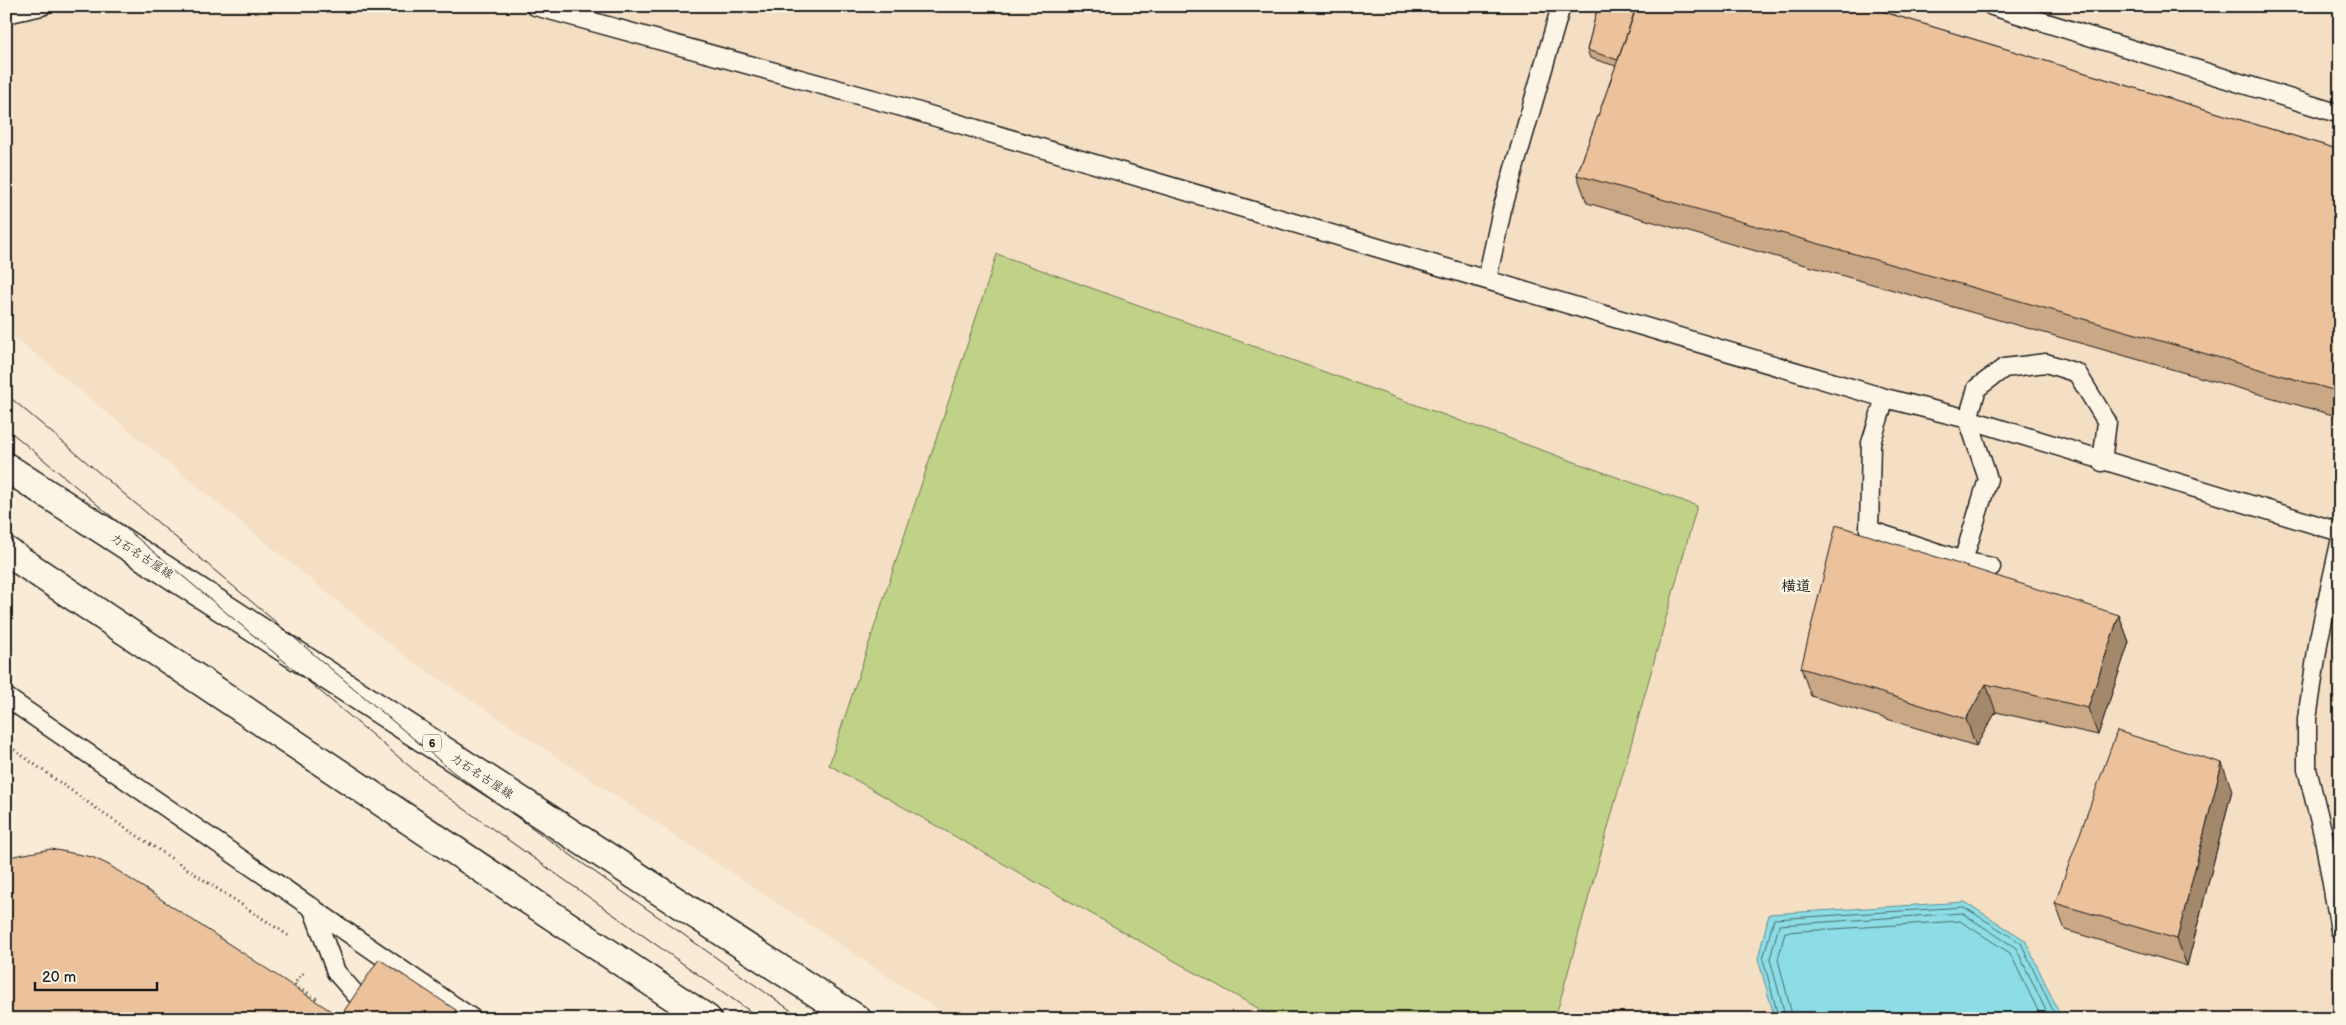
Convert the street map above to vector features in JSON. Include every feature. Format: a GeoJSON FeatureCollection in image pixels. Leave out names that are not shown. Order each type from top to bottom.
{"type":"FeatureCollection","features":[{"type":"Feature","properties":{"kind":"main road","name":"力石名古屋線"},"geometry":{"type":"LineString","coordinates":[[6,468],[857,1019]]}},
{"type":"Feature","properties":{"kind":"main road"},"geometry":{"type":"LineString","coordinates":[[6,551],[706,1019]]}},
{"type":"Feature","properties":{"kind":"lane"},"geometry":{"type":"LineString","coordinates":[[6,14],[42,6]]}},
{"type":"Feature","properties":{"kind":"lane"},"geometry":{"type":"LineString","coordinates":[[536,6],[909,109],[1885,398],[1968,419],[2102,462],[2340,532]]}},
{"type":"Feature","properties":{"kind":"lane"},"geometry":{"type":"LineString","coordinates":[[1487,279],[1502,210],[1561,6]]}},
{"type":"Feature","properties":{"kind":"lane"},"geometry":{"type":"LineString","coordinates":[[1992,6],[2340,114]]}},
{"type":"Feature","properties":{"kind":"lane"},"geometry":{"type":"LineString","coordinates":[[1963,560],[1988,480],[1968,419],[1977,388],[2004,368],[2046,363],[2077,373],[2107,422],[2102,462]]}},
{"type":"Feature","properties":{"kind":"lane"},"geometry":{"type":"LineString","coordinates":[[1885,398],[1871,443],[1869,530],[1991,567]]}},
{"type":"Feature","properties":{"kind":"lane"},"geometry":{"type":"LineString","coordinates":[[2340,543],[2319,638],[2307,719],[2307,768],[2324,838],[2340,930]]}},
{"type":"Feature","properties":{"kind":"lane"},"geometry":{"type":"LineString","coordinates":[[6,698],[473,1019]]}},
{"type":"Feature","properties":{"kind":"lane"},"geometry":{"type":"LineString","coordinates":[[312,907],[336,972],[357,996],[374,1009]]}},
{"type":"Feature","properties":{"kind":"path"},"geometry":{"type":"LineString","coordinates":[[6,744],[107,816],[294,939]]}},
{"type":"Feature","properties":{"kind":"path"},"geometry":{"type":"LineString","coordinates":[[306,970],[294,984],[324,1004]]}},
{"type":"Feature","properties":{"kind":"shaded area"},"geometry":{"type":"Polygon","coordinates":[[[6,6],[2340,6],[2340,1019],[952,1019],[403,655],[6,330],[6,6]]]}},
{"type":"Feature","properties":{"kind":"green space"},"geometry":{"type":"Polygon","coordinates":[[[997,254],[1697,506],[1555,1019],[1277,1019],[829,765],[997,254]]]}},
{"type":"Feature","properties":{"kind":"water"},"geometry":{"type":"Polygon","coordinates":[[[1965,902],[2025,940],[2062,1019],[1775,1019],[1758,959],[1769,914],[1965,902]]]}},
{"type":"Feature","properties":{"kind":"building"},"geometry":{"type":"Polygon","coordinates":[[[1598,6],[1610,6],[1634,13],[1618,60],[1587,50],[1598,6]]]}},
{"type":"Feature","properties":{"kind":"building"},"geometry":{"type":"Polygon","coordinates":[[[1637,6],[1864,6],[2340,150],[2340,392],[1577,175],[1637,6]]]}},
{"type":"Feature","properties":{"kind":"building"},"geometry":{"type":"Polygon","coordinates":[[[1836,525],[2119,615],[2088,708],[1986,684],[1966,719],[1801,668],[1836,525]]]}},
{"type":"Feature","properties":{"kind":"building"},"geometry":{"type":"Polygon","coordinates":[[[2117,731],[2222,763],[2177,939],[2055,903],[2117,731]]]}},
{"type":"Feature","properties":{"kind":"building"},"geometry":{"type":"Polygon","coordinates":[[[51,849],[92,857],[109,865],[340,1017],[379,959],[456,1010],[451,1019],[6,1019],[6,859],[51,849]]]}},
{"type":"Feature","properties":{"kind":"tram line"},"geometry":{"type":"LineString","coordinates":[[6,394],[453,772],[803,1019]]}},
{"type":"Feature","properties":{"kind":"tram line"},"geometry":{"type":"LineString","coordinates":[[6,428],[439,791],[761,1019]]}},
{"type":"Feature","properties":{"kind":"district","name":"横道"},"geometry":{"type":"Point","coordinates":[1796,586]}}]}
